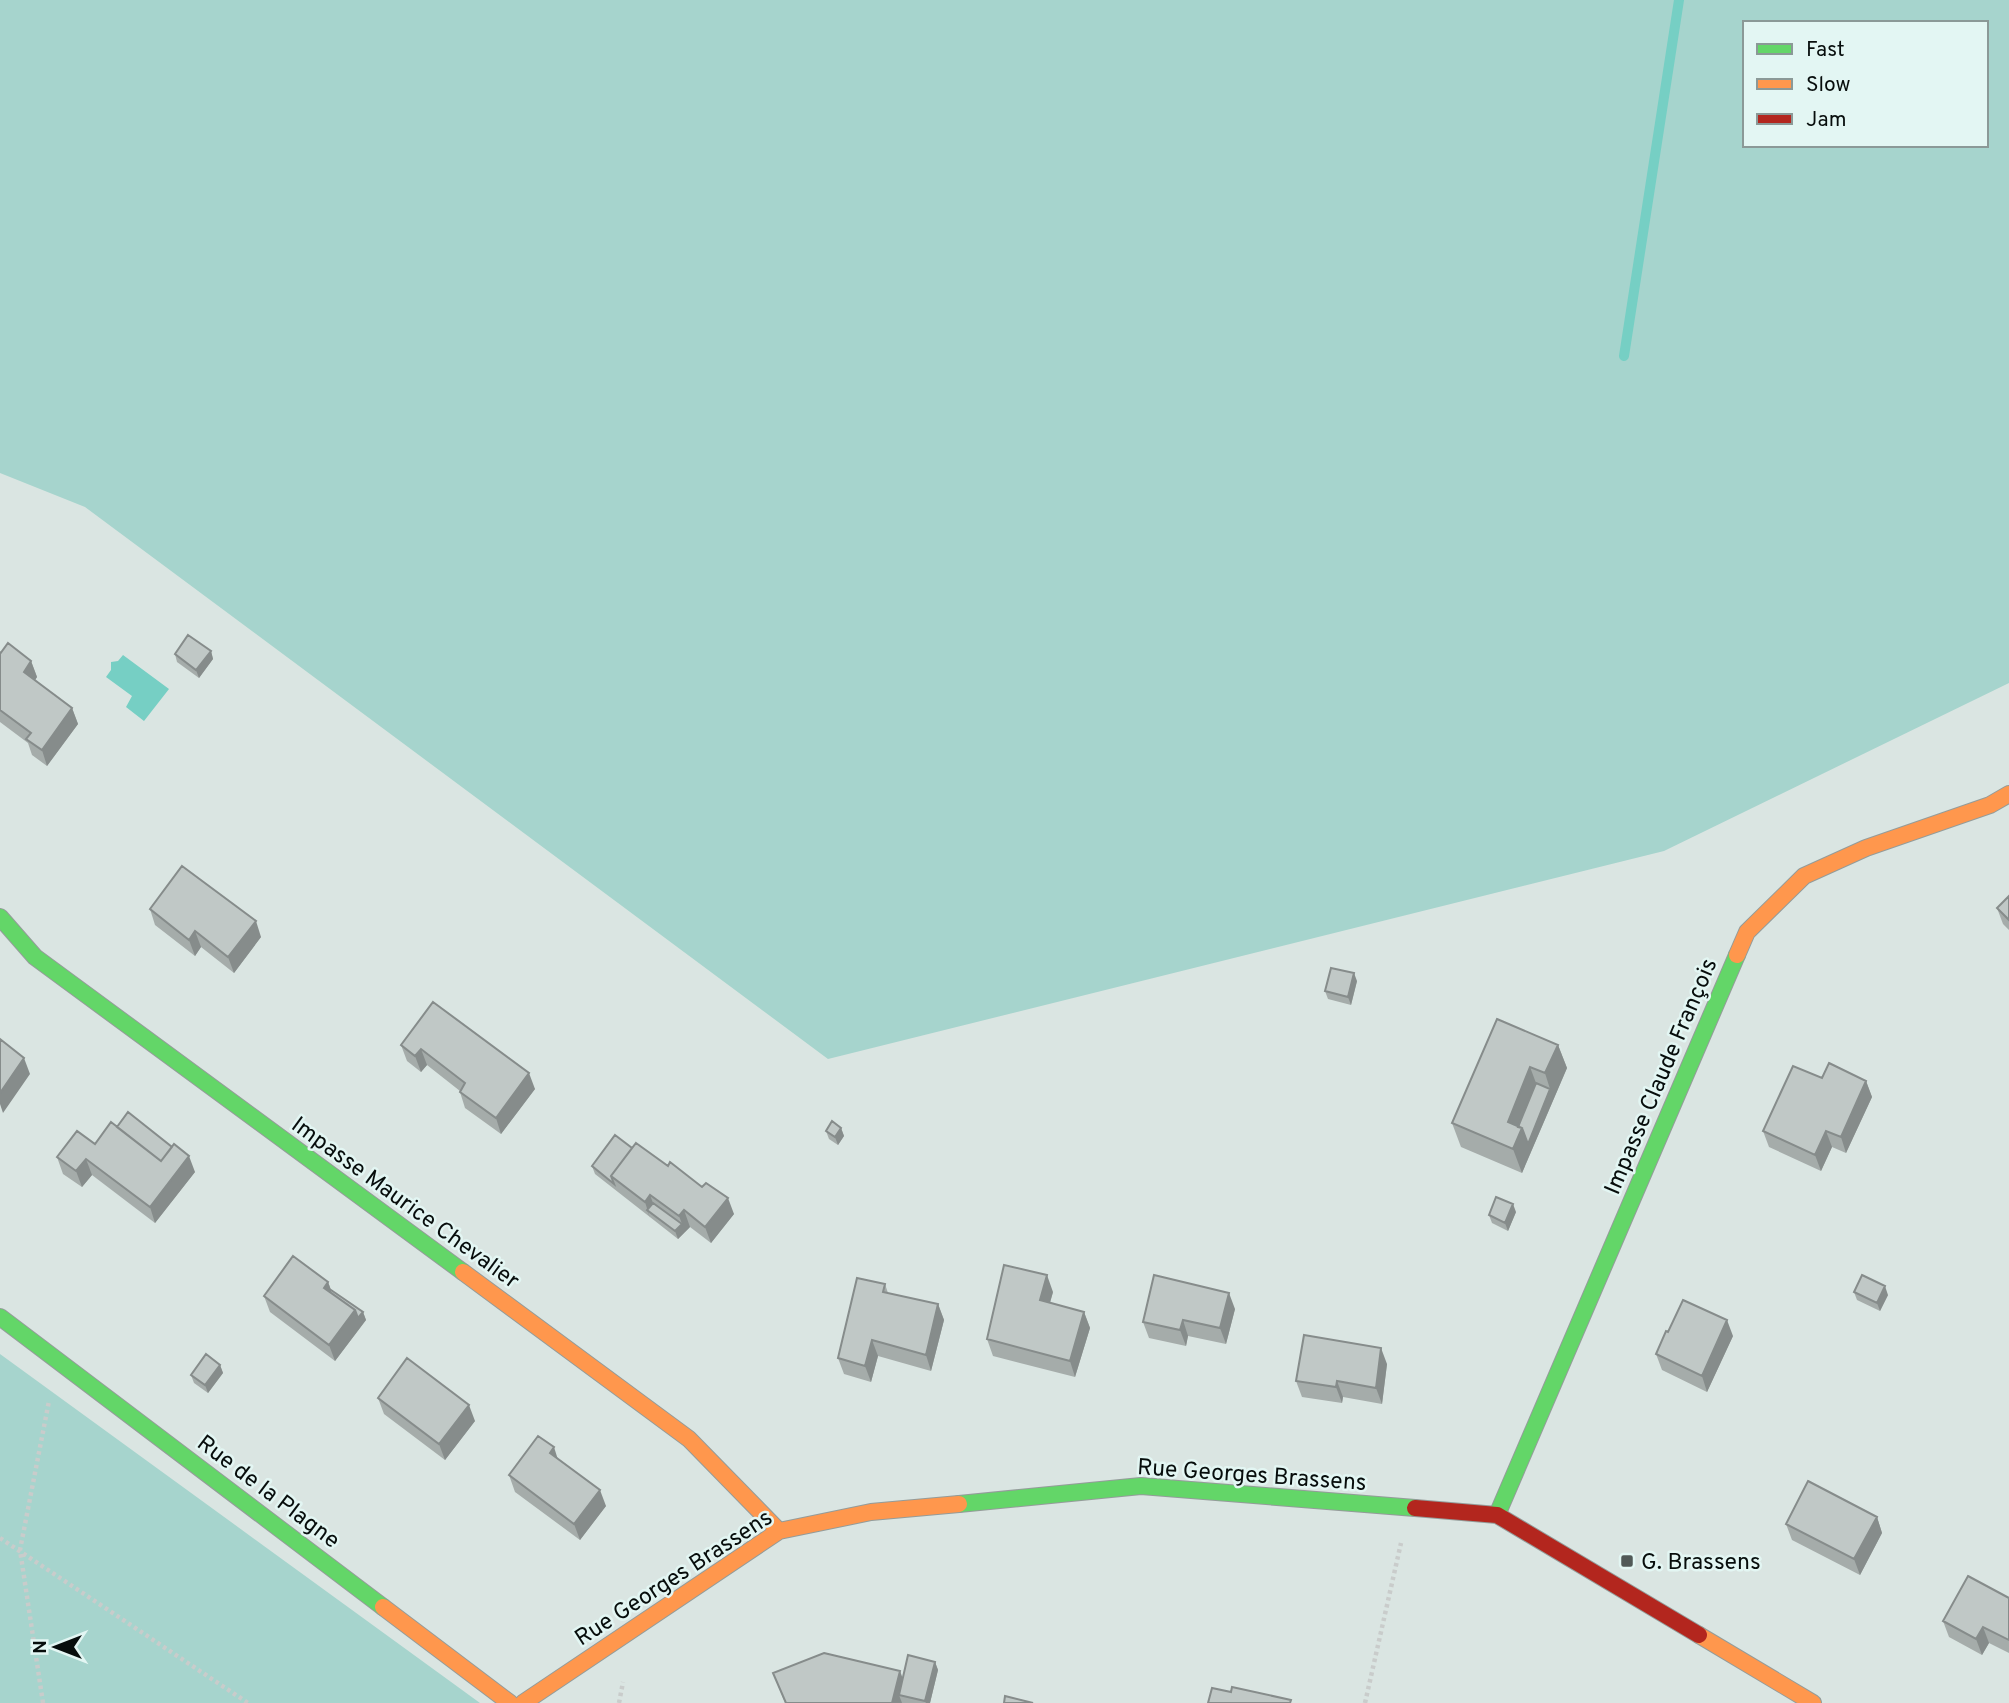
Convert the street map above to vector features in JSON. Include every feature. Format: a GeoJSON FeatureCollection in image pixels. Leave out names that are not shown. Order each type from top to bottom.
{"type":"FeatureCollection","features":[{"type":"Feature","properties":{"kind":"street","name":"Impasse Claude François"},"geometry":{"type":"LineString","coordinates":[[1497,1516],[1747,932],[1804,876],[1866,848],[1990,805],[2009,794]]}},
{"type":"Feature","properties":{"kind":"street","name":"Impasse Maurice Chevalier"},"geometry":{"type":"LineString","coordinates":[[0,917],[35,957],[689,1439],[779,1531]]}},
{"type":"Feature","properties":{"kind":"street","name":"Rue de la Plagne"},"geometry":{"type":"LineString","coordinates":[[0,1317],[510,1703]]}},
{"type":"Feature","properties":{"kind":"street","name":"Rue Georges Brassens"},"geometry":{"type":"LineString","coordinates":[[523,1703],[779,1531],[872,1512],[1141,1486],[1497,1516],[1813,1703]]}},
{"type":"Feature","properties":{"kind":"path"},"geometry":{"type":"LineString","coordinates":[[43,1703],[20,1550],[58,1359]]}},
{"type":"Feature","properties":{"kind":"path"},"geometry":{"type":"LineString","coordinates":[[1365,1703],[1409,1508]]}},
{"type":"Feature","properties":{"kind":"path"},"geometry":{"type":"LineString","coordinates":[[0,1538],[248,1703]]}},
{"type":"Feature","properties":{"kind":"shaded area"},"geometry":{"type":"Polygon","coordinates":[[[0,0],[2009,0],[2009,683],[1664,851],[828,1059],[85,507],[0,473],[0,0]]]}},
{"type":"Feature","properties":{"kind":"shaded area"},"geometry":{"type":"Polygon","coordinates":[[[0,1354],[480,1703],[0,1703],[0,1354]]]}},
{"type":"Feature","properties":{"kind":"water"},"geometry":{"type":"Polygon","coordinates":[[[123,655],[169,689],[144,721],[126,707],[132,696],[106,677],[111,670],[111,662],[118,661],[123,655]]]}},
{"type":"Feature","properties":{"kind":"building"},"geometry":{"type":"Polygon","coordinates":[[[188,635],[211,651],[196,670],[175,654],[188,635]]]}},
{"type":"Feature","properties":{"kind":"building"},"geometry":{"type":"Polygon","coordinates":[[[8,643],[31,661],[24,672],[72,708],[42,750],[26,739],[31,733],[0,710],[0,654],[8,643]]]}},
{"type":"Feature","properties":{"kind":"building"},"geometry":{"type":"Polygon","coordinates":[[[182,866],[256,921],[228,957],[195,931],[189,940],[150,909],[182,866]]]}},
{"type":"Feature","properties":{"kind":"building"},"geometry":{"type":"Polygon","coordinates":[[[2009,896],[2009,920],[1997,908],[2009,896]]]}},
{"type":"Feature","properties":{"kind":"building"},"geometry":{"type":"Polygon","coordinates":[[[1331,968],[1354,973],[1348,997],[1325,991],[1331,968]]]}},
{"type":"Feature","properties":{"kind":"building"},"geometry":{"type":"Polygon","coordinates":[[[433,1002],[529,1073],[496,1118],[460,1092],[465,1083],[421,1049],[415,1056],[401,1045],[433,1002]]]}},
{"type":"Feature","properties":{"kind":"building"},"geometry":{"type":"Polygon","coordinates":[[[1497,1019],[1558,1045],[1545,1073],[1530,1067],[1508,1122],[1522,1128],[1513,1149],[1452,1123],[1497,1019]]]}},
{"type":"Feature","properties":{"kind":"building"},"geometry":{"type":"Polygon","coordinates":[[[0,1039],[24,1058],[0,1093],[0,1039]]]}},
{"type":"Feature","properties":{"kind":"building"},"geometry":{"type":"Polygon","coordinates":[[[1829,1063],[1866,1081],[1841,1137],[1826,1131],[1815,1155],[1763,1131],[1793,1066],[1822,1078],[1829,1063]]]}},
{"type":"Feature","properties":{"kind":"building"},"geometry":{"type":"Polygon","coordinates":[[[1536,1083],[1550,1089],[1528,1144],[1522,1128],[1518,1127],[1536,1083]]]}},
{"type":"Feature","properties":{"kind":"building"},"geometry":{"type":"Polygon","coordinates":[[[128,1112],[172,1147],[161,1161],[117,1127],[128,1112]]]}},
{"type":"Feature","properties":{"kind":"building"},"geometry":{"type":"Polygon","coordinates":[[[832,1121],[841,1128],[835,1137],[826,1131],[832,1121]]]}},
{"type":"Feature","properties":{"kind":"building"},"geometry":{"type":"Polygon","coordinates":[[[111,1122],[161,1161],[174,1144],[189,1156],[150,1207],[86,1159],[76,1171],[57,1157],[77,1131],[95,1144],[111,1122]]]}},
{"type":"Feature","properties":{"kind":"building"},"geometry":{"type":"Polygon","coordinates":[[[615,1135],[632,1148],[611,1176],[614,1184],[592,1166],[615,1135]]]}},
{"type":"Feature","properties":{"kind":"building"},"geometry":{"type":"Polygon","coordinates":[[[636,1143],[668,1166],[670,1162],[702,1187],[706,1183],[728,1198],[705,1227],[684,1210],[679,1216],[650,1195],[645,1202],[611,1176],[636,1143]]]}},
{"type":"Feature","properties":{"kind":"building"},"geometry":{"type":"Polygon","coordinates":[[[1496,1197],[1513,1204],[1505,1223],[1489,1215],[1496,1197]]]}},
{"type":"Feature","properties":{"kind":"building"},"geometry":{"type":"Polygon","coordinates":[[[653,1203],[682,1224],[675,1231],[647,1210],[653,1203]]]}},
{"type":"Feature","properties":{"kind":"building"},"geometry":{"type":"Polygon","coordinates":[[[293,1256],[328,1282],[324,1288],[355,1310],[329,1345],[264,1296],[293,1256]]]}},
{"type":"Feature","properties":{"kind":"building"},"geometry":{"type":"Polygon","coordinates":[[[1004,1265],[1047,1275],[1040,1300],[1084,1312],[1070,1361],[987,1339],[1004,1265]]]}},
{"type":"Feature","properties":{"kind":"building"},"geometry":{"type":"Polygon","coordinates":[[[1154,1275],[1229,1293],[1220,1328],[1183,1320],[1180,1330],[1143,1322],[1154,1275]]]}},
{"type":"Feature","properties":{"kind":"building"},"geometry":{"type":"Polygon","coordinates":[[[1862,1275],[1885,1286],[1877,1303],[1854,1292],[1862,1275]]]}},
{"type":"Feature","properties":{"kind":"building"},"geometry":{"type":"Polygon","coordinates":[[[857,1278],[885,1284],[883,1292],[938,1304],[926,1355],[872,1340],[865,1366],[838,1358],[857,1278]]]}},
{"type":"Feature","properties":{"kind":"building"},"geometry":{"type":"Polygon","coordinates":[[[331,1290],[363,1312],[358,1318],[355,1310],[330,1292],[331,1290]]]}},
{"type":"Feature","properties":{"kind":"building"},"geometry":{"type":"Polygon","coordinates":[[[1683,1300],[1727,1320],[1702,1376],[1656,1354],[1683,1300]]]}},
{"type":"Feature","properties":{"kind":"building"},"geometry":{"type":"Polygon","coordinates":[[[1304,1335],[1381,1348],[1376,1388],[1337,1381],[1336,1387],[1296,1381],[1304,1335]]]}},
{"type":"Feature","properties":{"kind":"building"},"geometry":{"type":"Polygon","coordinates":[[[206,1354],[220,1365],[205,1385],[191,1375],[206,1354]]]}},
{"type":"Feature","properties":{"kind":"building"},"geometry":{"type":"Polygon","coordinates":[[[407,1358],[469,1405],[439,1444],[378,1398],[407,1358]]]}},
{"type":"Feature","properties":{"kind":"building"},"geometry":{"type":"Polygon","coordinates":[[[538,1436],[554,1447],[550,1453],[600,1490],[574,1524],[509,1475],[538,1436]]]}},
{"type":"Feature","properties":{"kind":"building"},"geometry":{"type":"Polygon","coordinates":[[[1808,1481],[1877,1517],[1854,1559],[1786,1524],[1808,1481]]]}},
{"type":"Feature","properties":{"kind":"building"},"geometry":{"type":"Polygon","coordinates":[[[1968,1576],[2009,1598],[2009,1640],[1983,1627],[1976,1639],[1943,1621],[1968,1576]]]}},
{"type":"Feature","properties":{"kind":"building"},"geometry":{"type":"Polygon","coordinates":[[[824,1653],[900,1671],[892,1703],[786,1703],[773,1673],[824,1653]]]}},
{"type":"Feature","properties":{"kind":"building"},"geometry":{"type":"Polygon","coordinates":[[[908,1655],[935,1662],[925,1701],[899,1695],[908,1655]]]}},
{"type":"Feature","properties":{"kind":"building"},"geometry":{"type":"Polygon","coordinates":[[[1232,1687],[1291,1700],[1290,1703],[1208,1703],[1212,1688],[1231,1692],[1232,1687]]]}},
{"type":"Feature","properties":{"kind":"building"},"geometry":{"type":"Polygon","coordinates":[[[1005,1696],[1033,1703],[1004,1703],[1005,1696]]]}},
{"type":"Feature","properties":{"kind":"waterway"},"geometry":{"type":"LineString","coordinates":[[1624,356],[1679,0]]}},
{"type":"Feature","properties":{"kind":"traffic: fast"},"geometry":{"type":"LineString","coordinates":[[0,917],[35,957],[463,1272]]}},
{"type":"Feature","properties":{"kind":"traffic: fast"},"geometry":{"type":"LineString","coordinates":[[1497,1515],[1737,955]]}},
{"type":"Feature","properties":{"kind":"traffic: fast"},"geometry":{"type":"LineString","coordinates":[[0,1317],[383,1607]]}},
{"type":"Feature","properties":{"kind":"traffic: fast"},"geometry":{"type":"LineString","coordinates":[[959,1504],[1141,1486],[1415,1508]]}},
{"type":"Feature","properties":{"kind":"traffic: slow"},"geometry":{"type":"LineString","coordinates":[[1737,955],[1747,932],[1804,876],[1866,848],[1990,805],[2009,794]]}},
{"type":"Feature","properties":{"kind":"traffic: slow"},"geometry":{"type":"LineString","coordinates":[[463,1272],[689,1439],[779,1531]]}},
{"type":"Feature","properties":{"kind":"traffic: slow"},"geometry":{"type":"LineString","coordinates":[[523,1703],[779,1531],[871,1512],[959,1504]]}},
{"type":"Feature","properties":{"kind":"traffic: slow"},"geometry":{"type":"LineString","coordinates":[[383,1607],[510,1703]]}},
{"type":"Feature","properties":{"kind":"traffic: slow"},"geometry":{"type":"LineString","coordinates":[[1699,1635],[1813,1703]]}},
{"type":"Feature","properties":{"kind":"traffic: jam"},"geometry":{"type":"LineString","coordinates":[[1415,1508],[1497,1515],[1699,1635]]}},
{"type":"Feature","properties":{"kind":"place","name":"G. Brassens"},"geometry":{"type":"Point","coordinates":[1627,1561]}}]}
